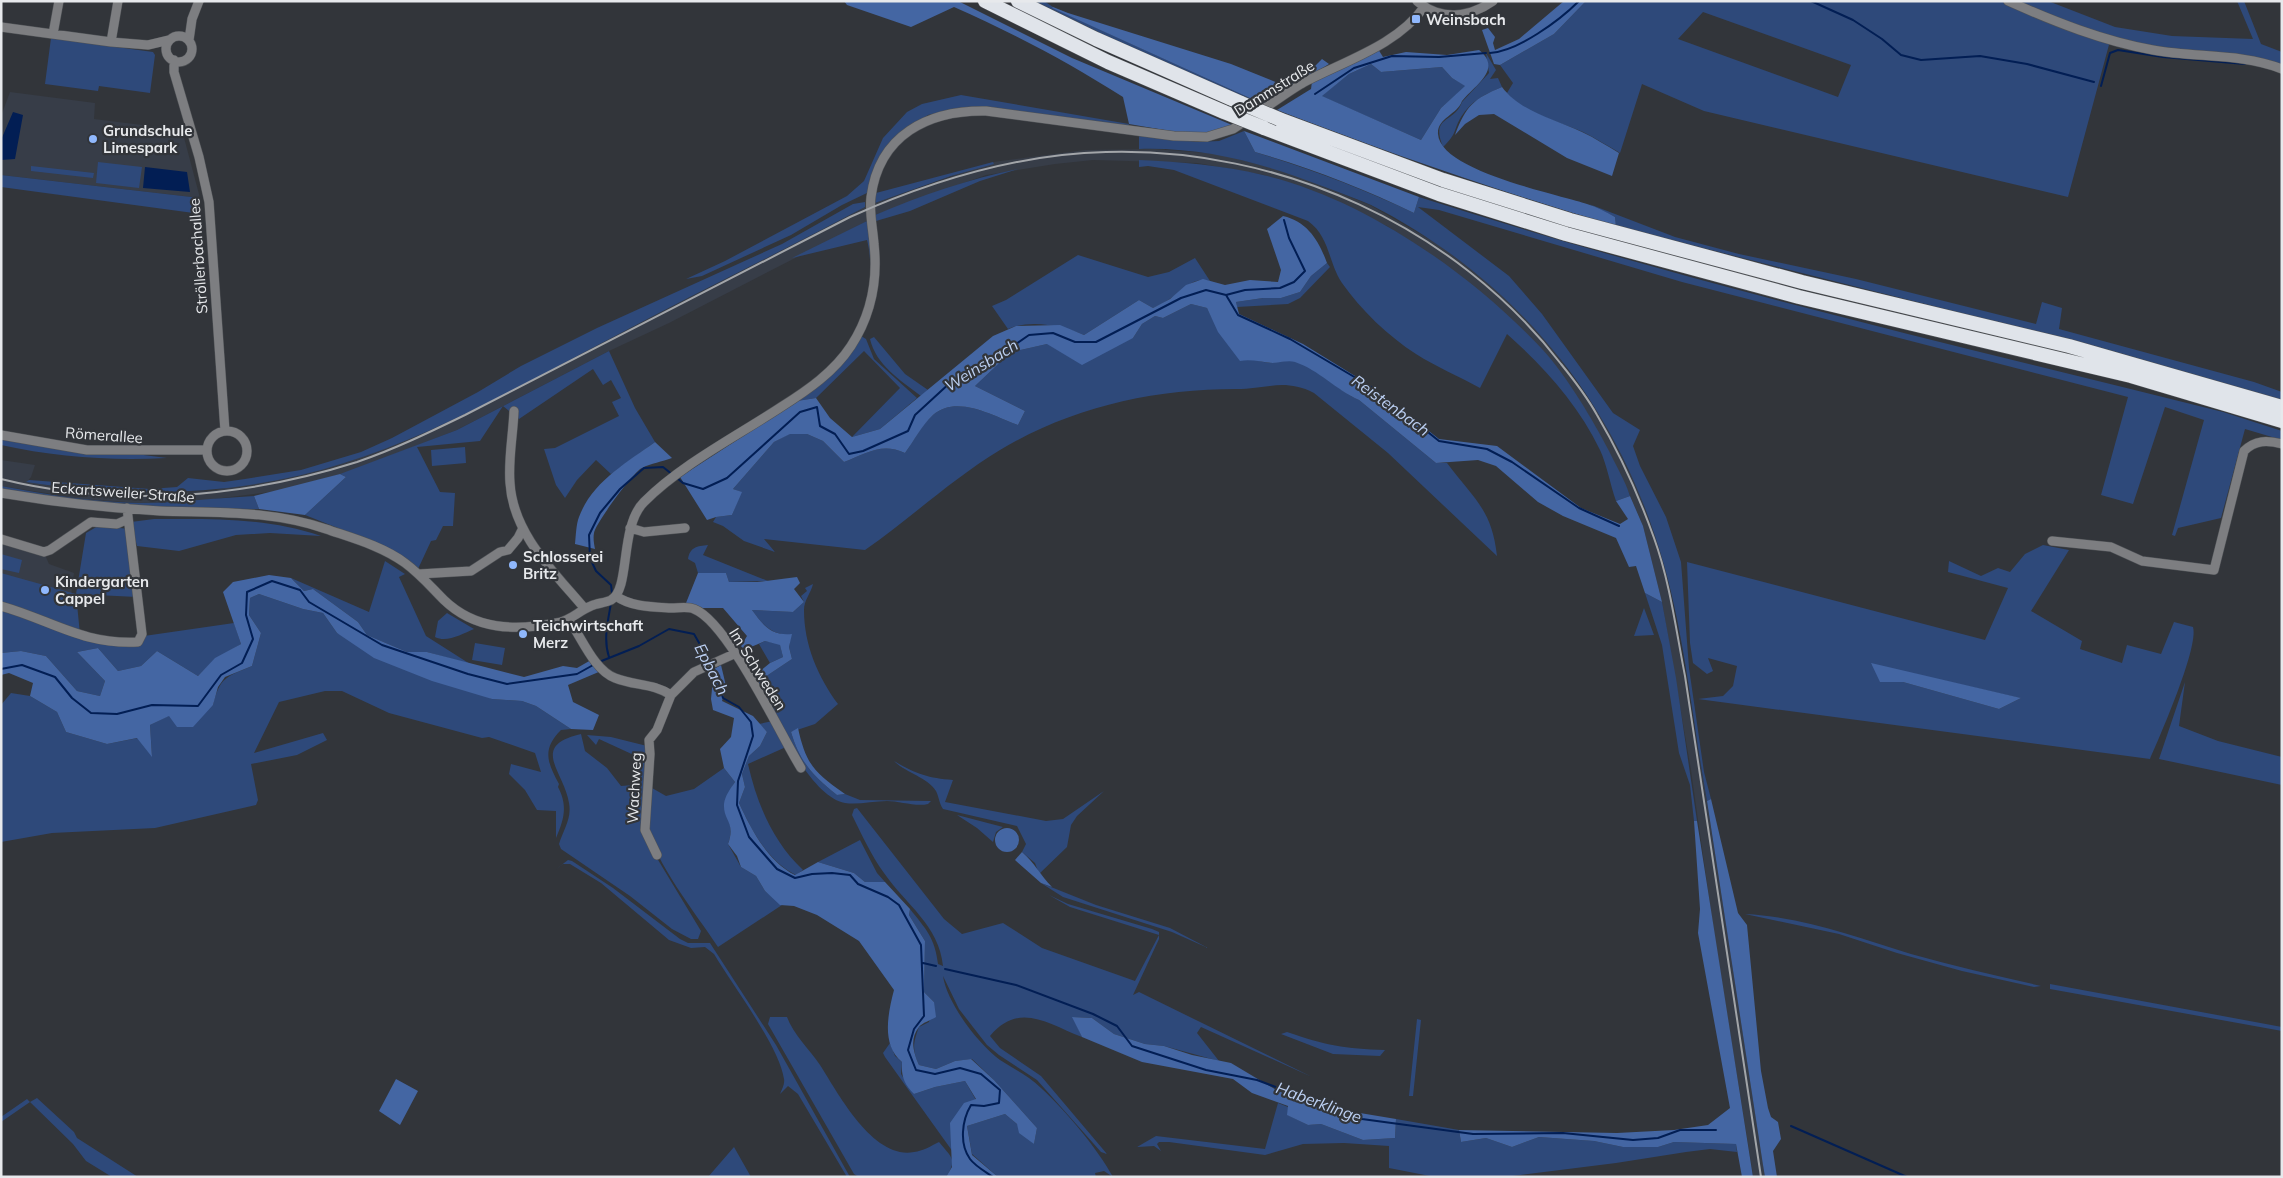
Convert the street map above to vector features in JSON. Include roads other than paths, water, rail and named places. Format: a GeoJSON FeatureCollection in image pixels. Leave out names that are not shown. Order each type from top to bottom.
{"type":"FeatureCollection","features":[{"type":"Feature","properties":{"kind":"highway"},"geometry":{"type":"LineString","coordinates":[[984,1],[1117,66],[1224,112],[1439,194],[1566,234],[1800,297],[2131,376],[2282,421]]}},
{"type":"Feature","properties":{"kind":"highway"},"geometry":{"type":"LineString","coordinates":[[1018,1],[1096,40],[1241,103],[1443,180],[1570,220],[1802,282],[2069,346],[2282,407]]}},
{"type":"Feature","properties":{"kind":"street"},"geometry":{"type":"LineString","coordinates":[[53,34],[59,1]]}},
{"type":"Feature","properties":{"kind":"street"},"geometry":{"type":"LineString","coordinates":[[111,42],[118,1]]}},
{"type":"Feature","properties":{"kind":"street"},"geometry":{"type":"LineString","coordinates":[[1,27],[111,42],[148,45],[167,52],[178,61],[188,58],[192,52],[189,40],[192,19],[199,1]]}},
{"type":"Feature","properties":{"kind":"street"},"geometry":{"type":"LineString","coordinates":[[1420,4],[1435,13],[1459,16],[1481,9],[1493,1]]}},
{"type":"Feature","properties":{"kind":"street"},"geometry":{"type":"LineString","coordinates":[[2008,1],[2110,40],[2155,50],[2240,57],[2262,61],[2282,69]]}},
{"type":"Feature","properties":{"kind":"street","name":"Dammstraße"},"geometry":{"type":"LineString","coordinates":[[616,596],[623,582],[626,543],[630,528],[636,512],[643,503],[681,472],[821,380],[850,347],[870,310],[873,293],[876,264],[871,202],[876,175],[888,152],[908,131],[930,118],[960,110],[986,111],[1174,136],[1207,137],[1223,134],[1233,130],[1300,85],[1368,52],[1416,19],[1420,4]]}},
{"type":"Feature","properties":{"kind":"street"},"geometry":{"type":"LineString","coordinates":[[148,45],[179,36],[192,19]]}},
{"type":"Feature","properties":{"kind":"street"},"geometry":{"type":"LineString","coordinates":[[179,36],[189,40]]}},
{"type":"Feature","properties":{"kind":"street"},"geometry":{"type":"LineString","coordinates":[[167,52],[169,40]]}},
{"type":"Feature","properties":{"kind":"street","name":"Ströllerbachallee"},"geometry":{"type":"LineString","coordinates":[[178,61],[178,83],[199,156],[209,202],[225,431]]}},
{"type":"Feature","properties":{"kind":"street"},"geometry":{"type":"LineString","coordinates":[[514,411],[510,482],[512,498],[523,528],[548,566],[585,609]]}},
{"type":"Feature","properties":{"kind":"street"},"geometry":{"type":"LineString","coordinates":[[225,431],[235,433],[245,442],[247,455],[240,466],[228,472],[215,468],[208,457],[207,450],[211,439],[225,431]]}},
{"type":"Feature","properties":{"kind":"street","name":"Römerallee"},"geometry":{"type":"LineString","coordinates":[[1,435],[87,450],[207,450]]}},
{"type":"Feature","properties":{"kind":"street"},"geometry":{"type":"LineString","coordinates":[[2052,541],[2102,545],[2142,561],[2214,570],[2244,451],[2262,441],[2282,444]]}},
{"type":"Feature","properties":{"kind":"street","name":"Eckartsweiler Straße"},"geometry":{"type":"LineString","coordinates":[[1,493],[55,502],[127,508],[244,512],[283,517],[328,530],[389,553],[419,574],[455,610],[480,623],[510,628],[569,620]]}},
{"type":"Feature","properties":{"kind":"street"},"geometry":{"type":"LineString","coordinates":[[1,606],[80,636],[108,642],[138,642],[142,634],[127,508]]}},
{"type":"Feature","properties":{"kind":"street"},"geometry":{"type":"LineString","coordinates":[[1,538],[44,552],[56,548],[91,522],[117,524],[128,519]]}},
{"type":"Feature","properties":{"kind":"street"},"geometry":{"type":"LineString","coordinates":[[419,574],[471,571],[494,556],[508,550],[518,538],[523,528]]}},
{"type":"Feature","properties":{"kind":"street"},"geometry":{"type":"LineString","coordinates":[[630,528],[644,532],[685,528]]}},
{"type":"Feature","properties":{"kind":"street"},"geometry":{"type":"LineString","coordinates":[[616,596],[609,601],[585,609],[569,620],[592,656],[614,678],[653,686],[671,695]]}},
{"type":"Feature","properties":{"kind":"street","name":"Im Schweden"},"geometry":{"type":"LineString","coordinates":[[616,596],[630,603],[694,609],[706,618],[734,654],[762,696],[801,768]]}},
{"type":"Feature","properties":{"kind":"street","name":"Wachweg"},"geometry":{"type":"LineString","coordinates":[[657,855],[646,830],[649,740],[657,730],[671,695],[694,672],[734,654]]}},
{"type":"Feature","properties":{"kind":"waterway","name":"Weinsbach"},"geometry":{"type":"LineString","coordinates":[[1490,53],[1513,47],[1538,34],[1579,1]]}},
{"type":"Feature","properties":{"kind":"waterway"},"geometry":{"type":"LineString","coordinates":[[1811,1],[1853,20],[1882,39],[1901,55],[1921,60],[1980,56],[2027,64],[2094,82]]}},
{"type":"Feature","properties":{"kind":"waterway"},"geometry":{"type":"LineString","coordinates":[[2101,86],[2110,53],[2118,50],[2163,57],[2245,64]]}},
{"type":"Feature","properties":{"kind":"waterway","name":"Weinsbach"},"geometry":{"type":"LineString","coordinates":[[1315,94],[1354,68],[1392,56],[1439,57],[1486,53]]}},
{"type":"Feature","properties":{"kind":"waterway","name":"Weinsbach"},"geometry":{"type":"LineString","coordinates":[[677,478],[683,483],[703,489],[727,478],[800,412],[817,407],[820,426],[835,434],[849,454],[863,451],[908,431],[915,415],[952,381],[981,368],[1029,335],[1053,333],[1075,342],[1096,342],[1181,298],[1206,290],[1226,295],[1245,290],[1280,288],[1294,282],[1305,271],[1289,238],[1284,220]]}},
{"type":"Feature","properties":{"kind":"waterway","name":"Reistenbach"},"geometry":{"type":"LineString","coordinates":[[1226,295],[1238,315],[1290,339],[1373,388],[1439,441],[1487,449],[1512,462],[1579,508],[1619,526]]}},
{"type":"Feature","properties":{"kind":"waterway","name":"Weinsbach"},"geometry":{"type":"LineString","coordinates":[[612,593],[611,585],[596,571],[590,558],[589,535],[600,513],[620,489],[644,468],[663,467],[673,475]]}},
{"type":"Feature","properties":{"kind":"waterway","name":"Epbach"},"geometry":{"type":"LineString","coordinates":[[1,669],[22,665],[55,677],[72,698],[91,713],[117,714],[152,705],[198,706],[221,675],[242,663],[253,639],[246,615],[247,592],[272,581],[300,590],[309,602],[382,645],[468,674],[507,684],[577,674],[595,664]]}},
{"type":"Feature","properties":{"kind":"waterway","name":"Weinsbach"},"geometry":{"type":"LineString","coordinates":[[609,657],[606,637],[611,603]]}},
{"type":"Feature","properties":{"kind":"waterway","name":"Epbach"},"geometry":{"type":"LineString","coordinates":[[599,662],[639,646],[669,629],[694,634],[710,662]]}},
{"type":"Feature","properties":{"kind":"waterway","name":"Epbach"},"geometry":{"type":"LineString","coordinates":[[713,666],[723,698],[739,707],[751,722],[753,736],[738,781],[737,805],[749,837],[777,869],[795,878],[812,874],[832,873],[850,875],[858,884],[888,897],[899,905],[921,945],[924,1016],[914,1029],[908,1050],[916,1070],[935,1074],[960,1068],[981,1074],[1000,1090],[999,1103],[984,1106],[971,1105],[963,1132],[964,1146],[970,1159],[993,1177]]}},
{"type":"Feature","properties":{"kind":"waterway","name":"Haberklinge"},"geometry":{"type":"LineString","coordinates":[[923,963],[936,966]]}},
{"type":"Feature","properties":{"kind":"waterway","name":"Haberklinge"},"geometry":{"type":"LineString","coordinates":[[945,969],[1016,985],[1093,1014],[1117,1026],[1132,1046],[1206,1070],[1257,1080],[1362,1119],[1473,1134],[1563,1133],[1633,1140],[1658,1138],[1680,1130],[1716,1130]]}},
{"type":"Feature","properties":{"kind":"waterway","name":"Haberklinge"},"geometry":{"type":"LineString","coordinates":[[1791,1126],[1907,1177]]}},
{"type":"Feature","properties":{"kind":"railway"},"geometry":{"type":"LineString","coordinates":[[1,479],[45,488],[90,494],[180,495],[270,484],[357,462],[399,446],[465,415],[850,217],[943,181],[1007,164],[1073,154],[1106,152],[1171,154],[1236,164],[1298,180],[1359,204],[1416,235],[1470,272],[1518,315],[1561,364],[1589,402],[1629,475],[1660,555],[1672,606],[1685,676],[1761,1177]]}},
{"type":"Feature","properties":{"kind":"place","name":"Weinsbach"},"geometry":{"type":"Point","coordinates":[1416,19]}},
{"type":"Feature","properties":{"kind":"place","name":"Grundschule Limespark"},"geometry":{"type":"Point","coordinates":[93,139]}},
{"type":"Feature","properties":{"kind":"place","name":"Schlosserei Britz"},"geometry":{"type":"Point","coordinates":[513,565]}},
{"type":"Feature","properties":{"kind":"place","name":"Kindergarten Cappel"},"geometry":{"type":"Point","coordinates":[45,590]}},
{"type":"Feature","properties":{"kind":"place","name":"Teichwirtschaft Merz"},"geometry":{"type":"Point","coordinates":[523,634]}}]}
